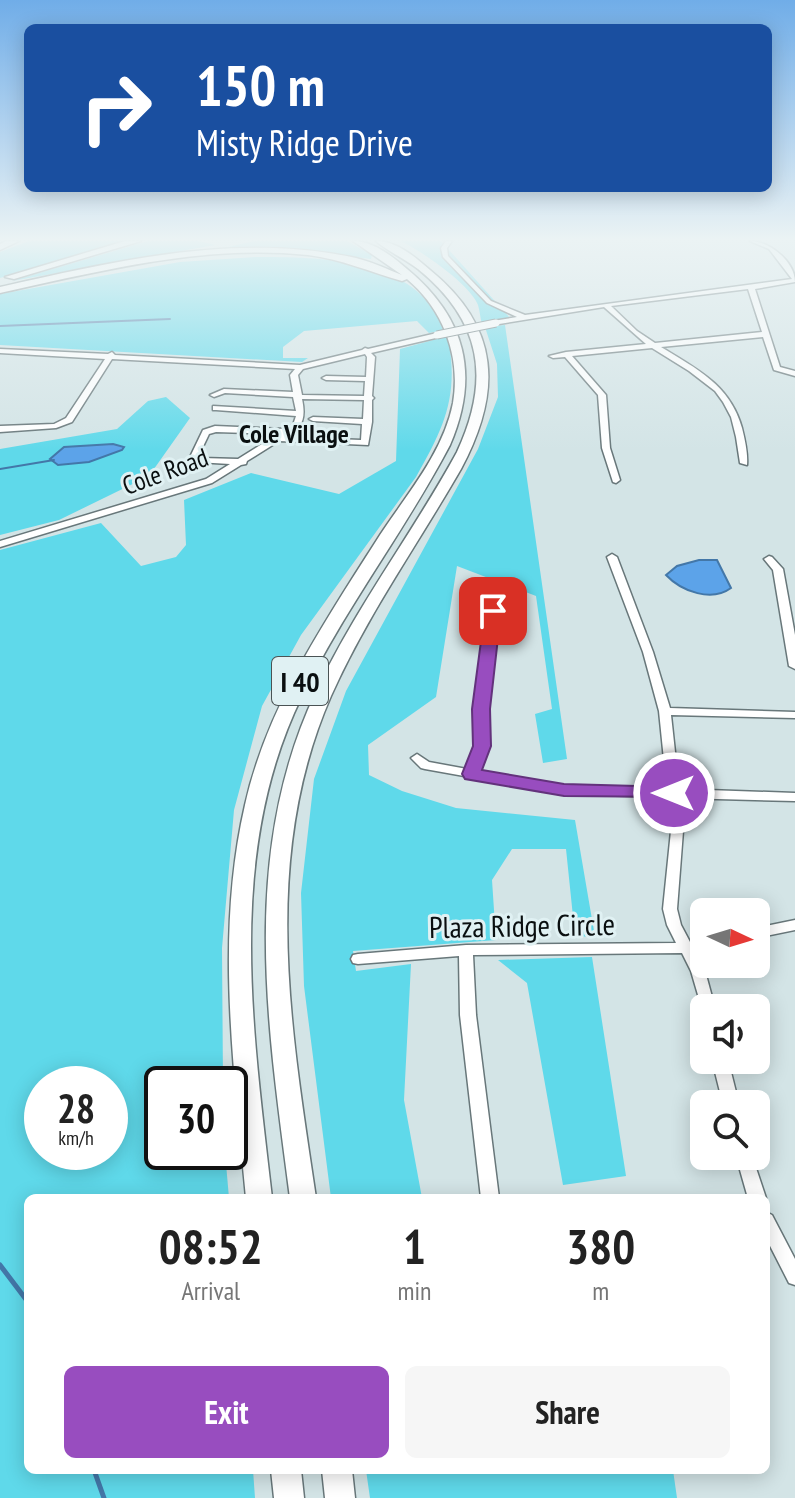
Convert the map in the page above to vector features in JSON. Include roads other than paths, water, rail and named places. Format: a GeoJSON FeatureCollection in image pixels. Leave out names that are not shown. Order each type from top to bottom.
{"type":"FeatureCollection","features":[{"type":"Feature","properties":{"kind":"highway","name":"I 40"},"geometry":{"type":"LineString","coordinates":[[259,1194],[241,1024],[239,941],[243,868],[254,804],[270,748],[291,697],[314,653],[427,472],[456,414],[461,387],[457,342],[441,311]]}},
{"type":"Feature","properties":{"kind":"highway","name":"I 40"},"geometry":{"type":"LineString","coordinates":[[303,1194],[276,964],[277,879],[287,803],[305,737],[330,681],[470,437],[484,381],[482,356],[463,311]]}},
{"type":"Feature","properties":{"kind":"highway"},"geometry":{"type":"LineString","coordinates":[[286,1474],[289,1498]]}},
{"type":"Feature","properties":{"kind":"highway"},"geometry":{"type":"LineString","coordinates":[[337,1474],[340,1498]]}},
{"type":"Feature","properties":{"kind":"street"},"geometry":{"type":"LineString","coordinates":[[510,311],[524,317]]}},
{"type":"Feature","properties":{"kind":"street"},"geometry":{"type":"LineString","coordinates":[[0,351],[112,354],[300,367],[365,350],[566,311]]}},
{"type":"Feature","properties":{"kind":"street"},"geometry":{"type":"LineString","coordinates":[[613,311],[651,345],[717,385],[726,397],[744,463]]}},
{"type":"Feature","properties":{"kind":"street"},"geometry":{"type":"LineString","coordinates":[[759,311],[777,368],[795,374]]}},
{"type":"Feature","properties":{"kind":"street"},"geometry":{"type":"LineString","coordinates":[[553,356],[767,334]]}},
{"type":"Feature","properties":{"kind":"street"},"geometry":{"type":"LineString","coordinates":[[280,439],[365,443],[370,398],[370,354],[365,350]]}},
{"type":"Feature","properties":{"kind":"street"},"geometry":{"type":"LineString","coordinates":[[0,429],[63,424],[69,420],[112,354]]}},
{"type":"Feature","properties":{"kind":"street"},"geometry":{"type":"LineString","coordinates":[[566,354],[602,395],[608,458],[616,480]]}},
{"type":"Feature","properties":{"kind":"street"},"geometry":{"type":"LineString","coordinates":[[216,408],[301,414],[294,375],[300,367]]}},
{"type":"Feature","properties":{"kind":"street"},"geometry":{"type":"LineString","coordinates":[[326,378],[370,379]]}},
{"type":"Feature","properties":{"kind":"street"},"geometry":{"type":"LineString","coordinates":[[214,395],[224,391],[370,398]]}},
{"type":"Feature","properties":{"kind":"street","name":"Cole Road"},"geometry":{"type":"LineString","coordinates":[[0,544],[197,486],[280,439],[297,426],[301,414]]}},
{"type":"Feature","properties":{"kind":"street"},"geometry":{"type":"LineString","coordinates":[[313,419],[368,422]]}},
{"type":"Feature","properties":{"kind":"street"},"geometry":{"type":"LineString","coordinates":[[239,462],[199,460],[195,455],[206,432],[215,429],[289,432]]}},
{"type":"Feature","properties":{"kind":"street"},"geometry":{"type":"LineString","coordinates":[[612,557],[648,652],[665,711],[677,831],[670,909],[698,971],[704,994]]}},
{"type":"Feature","properties":{"kind":"street"},"geometry":{"type":"LineString","coordinates":[[769,559],[778,569],[795,666]]}},
{"type":"Feature","properties":{"kind":"street"},"geometry":{"type":"LineString","coordinates":[[471,774],[482,746],[481,709],[493,611]]}},
{"type":"Feature","properties":{"kind":"street"},"geometry":{"type":"LineString","coordinates":[[665,711],[795,715]]}},
{"type":"Feature","properties":{"kind":"street"},"geometry":{"type":"LineString","coordinates":[[417,758],[425,765],[564,790],[795,797]]}},
{"type":"Feature","properties":{"kind":"street"},"geometry":{"type":"LineString","coordinates":[[770,930],[795,925]]}},
{"type":"Feature","properties":{"kind":"street","name":"Plaza Ridge Circle"},"geometry":{"type":"LineString","coordinates":[[358,959],[466,950],[688,948]]}},
{"type":"Feature","properties":{"kind":"street"},"geometry":{"type":"LineString","coordinates":[[466,950],[468,1015],[490,1194]]}},
{"type":"Feature","properties":{"kind":"street"},"geometry":{"type":"LineString","coordinates":[[748,1170],[756,1194]]}},
{"type":"Feature","properties":{"kind":"street"},"geometry":{"type":"LineString","coordinates":[[770,1233],[795,1277]]}},
{"type":"Feature","properties":{"kind":"waterway"},"geometry":{"type":"LineString","coordinates":[[0,326],[170,319]]}},
{"type":"Feature","properties":{"kind":"waterway"},"geometry":{"type":"LineString","coordinates":[[0,469],[54,460]]}},
{"type":"Feature","properties":{"kind":"waterway"},"geometry":{"type":"LineString","coordinates":[[0,1265],[24,1297]]}},
{"type":"Feature","properties":{"kind":"waterway"},"geometry":{"type":"LineString","coordinates":[[95,1474],[104,1498]]}},
{"type":"Feature","properties":{"kind":"district","name":"Cole Village"},"geometry":{"type":"Point","coordinates":[294,433]}}]}
